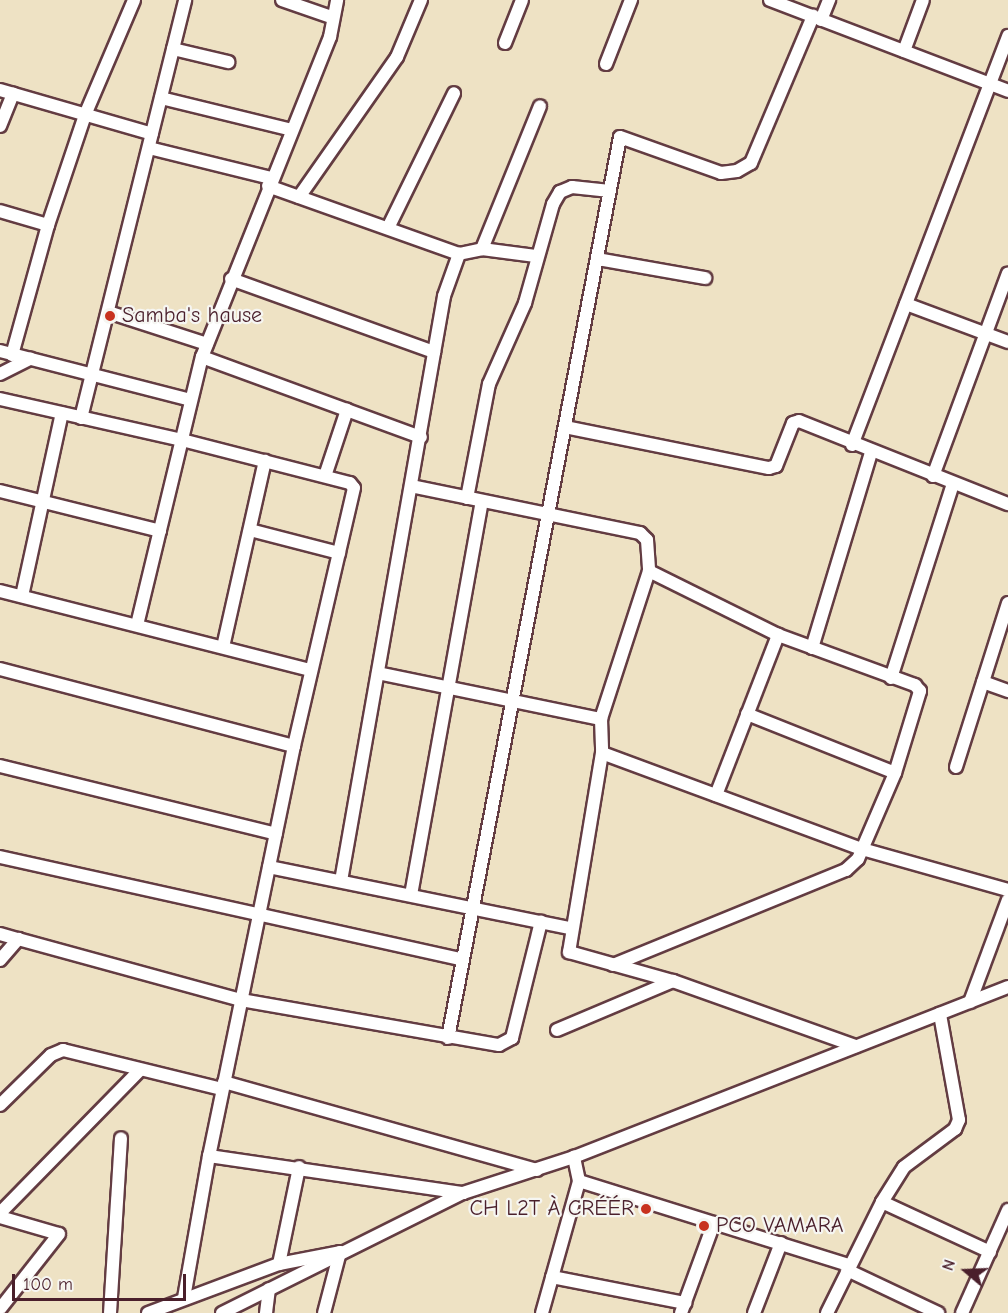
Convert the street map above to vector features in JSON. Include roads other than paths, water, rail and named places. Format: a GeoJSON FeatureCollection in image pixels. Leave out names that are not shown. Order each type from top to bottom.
{"type":"FeatureCollection","features":[{"type":"Feature","properties":{"kind":"street"},"geometry":{"type":"LineString","coordinates":[[12,355],[48,225],[84,115],[135,0]]}},
{"type":"Feature","properties":{"kind":"street"},"geometry":{"type":"LineString","coordinates":[[81,418],[185,0]]}},
{"type":"Feature","properties":{"kind":"street"},"geometry":{"type":"LineString","coordinates":[[282,0],[331,17]]}},
{"type":"Feature","properties":{"kind":"street"},"geometry":{"type":"LineString","coordinates":[[137,625],[202,357],[269,182],[330,37],[331,17],[337,0]]}},
{"type":"Feature","properties":{"kind":"street"},"geometry":{"type":"LineString","coordinates":[[299,197],[397,57],[421,0]]}},
{"type":"Feature","properties":{"kind":"street"},"geometry":{"type":"LineString","coordinates":[[505,43],[522,0]]}},
{"type":"Feature","properties":{"kind":"street"},"geometry":{"type":"LineString","coordinates":[[606,64],[631,0]]}},
{"type":"Feature","properties":{"kind":"street"},"geometry":{"type":"LineString","coordinates":[[770,0],[1008,91]]}},
{"type":"Feature","properties":{"kind":"street"},"geometry":{"type":"LineString","coordinates":[[448,1038],[620,137],[721,173],[737,171],[751,163],[817,18],[829,0]]}},
{"type":"Feature","properties":{"kind":"street"},"geometry":{"type":"LineString","coordinates":[[904,51],[923,0]]}},
{"type":"Feature","properties":{"kind":"street"},"geometry":{"type":"LineString","coordinates":[[852,445],[1008,36]]}},
{"type":"Feature","properties":{"kind":"street"},"geometry":{"type":"LineString","coordinates":[[173,49],[228,62]]}},
{"type":"Feature","properties":{"kind":"street"},"geometry":{"type":"LineString","coordinates":[[0,90],[152,134]]}},
{"type":"Feature","properties":{"kind":"street"},"geometry":{"type":"LineString","coordinates":[[387,228],[454,93]]}},
{"type":"Feature","properties":{"kind":"street"},"geometry":{"type":"LineString","coordinates":[[0,126],[14,94]]}},
{"type":"Feature","properties":{"kind":"street"},"geometry":{"type":"LineString","coordinates":[[161,98],[292,130]]}},
{"type":"Feature","properties":{"kind":"street"},"geometry":{"type":"LineString","coordinates":[[482,249],[540,106]]}},
{"type":"Feature","properties":{"kind":"street"},"geometry":{"type":"LineString","coordinates":[[149,148],[269,182],[299,197],[459,254],[482,249],[536,256]]}},
{"type":"Feature","properties":{"kind":"street"},"geometry":{"type":"LineString","coordinates":[[466,498],[489,384],[525,303],[552,204],[560,192],[572,187],[610,191]]}},
{"type":"Feature","properties":{"kind":"street"},"geometry":{"type":"LineString","coordinates":[[0,211],[48,225]]}},
{"type":"Feature","properties":{"kind":"street"},"geometry":{"type":"LineString","coordinates":[[341,881],[444,296],[459,254]]}},
{"type":"Feature","properties":{"kind":"street"},"geometry":{"type":"LineString","coordinates":[[597,259],[705,278]]}},
{"type":"Feature","properties":{"kind":"street"},"geometry":{"type":"LineString","coordinates":[[933,476],[1008,273]]}},
{"type":"Feature","properties":{"kind":"street"},"geometry":{"type":"LineString","coordinates":[[231,279],[434,352]]}},
{"type":"Feature","properties":{"kind":"street"},"geometry":{"type":"LineString","coordinates":[[906,304],[1008,342]]}},
{"type":"Feature","properties":{"kind":"street"},"geometry":{"type":"LineString","coordinates":[[108,312],[207,344]]}},
{"type":"Feature","properties":{"kind":"street"},"geometry":{"type":"LineString","coordinates":[[0,351],[191,400]]}},
{"type":"Feature","properties":{"kind":"street"},"geometry":{"type":"LineString","coordinates":[[202,357],[421,437]]}},
{"type":"Feature","properties":{"kind":"street"},"geometry":{"type":"LineString","coordinates":[[0,374],[30,359]]}},
{"type":"Feature","properties":{"kind":"street"},"geometry":{"type":"LineString","coordinates":[[0,399],[266,461],[325,476],[354,488],[311,670],[258,916],[209,1156],[184,1298]]}},
{"type":"Feature","properties":{"kind":"street"},"geometry":{"type":"LineString","coordinates":[[325,476],[347,410]]}},
{"type":"Feature","properties":{"kind":"street"},"geometry":{"type":"LineString","coordinates":[[22,596],[62,413]]}},
{"type":"Feature","properties":{"kind":"street"},"geometry":{"type":"LineString","coordinates":[[565,427],[769,468],[776,466],[796,421],[872,453],[1008,504]]}},
{"type":"Feature","properties":{"kind":"street"},"geometry":{"type":"LineString","coordinates":[[812,648],[872,453]]}},
{"type":"Feature","properties":{"kind":"street"},"geometry":{"type":"LineString","coordinates":[[222,647],[266,461]]}},
{"type":"Feature","properties":{"kind":"street"},"geometry":{"type":"LineString","coordinates":[[891,678],[953,484]]}},
{"type":"Feature","properties":{"kind":"street"},"geometry":{"type":"LineString","coordinates":[[411,486],[640,533],[650,549],[649,571],[601,719],[602,753],[570,928],[569,952],[672,981],[856,1046]]}},
{"type":"Feature","properties":{"kind":"street"},"geometry":{"type":"LineString","coordinates":[[0,491],[160,531]]}},
{"type":"Feature","properties":{"kind":"street"},"geometry":{"type":"LineString","coordinates":[[411,896],[482,501]]}},
{"type":"Feature","properties":{"kind":"street"},"geometry":{"type":"LineString","coordinates":[[250,530],[339,553]]}},
{"type":"Feature","properties":{"kind":"street"},"geometry":{"type":"LineString","coordinates":[[613,965],[846,870],[862,849],[895,773],[920,691],[778,635],[649,571]]}},
{"type":"Feature","properties":{"kind":"street"},"geometry":{"type":"LineString","coordinates":[[0,591],[311,670]]}},
{"type":"Feature","properties":{"kind":"street"},"geometry":{"type":"LineString","coordinates":[[956,767],[1008,603]]}},
{"type":"Feature","properties":{"kind":"street"},"geometry":{"type":"LineString","coordinates":[[716,795],[778,635]]}},
{"type":"Feature","properties":{"kind":"street"},"geometry":{"type":"LineString","coordinates":[[0,669],[294,746]]}},
{"type":"Feature","properties":{"kind":"street"},"geometry":{"type":"LineString","coordinates":[[378,673],[601,719]]}},
{"type":"Feature","properties":{"kind":"street"},"geometry":{"type":"LineString","coordinates":[[983,682],[1008,691]]}},
{"type":"Feature","properties":{"kind":"street"},"geometry":{"type":"LineString","coordinates":[[747,714],[895,773]]}},
{"type":"Feature","properties":{"kind":"street"},"geometry":{"type":"LineString","coordinates":[[602,753],[862,849],[1008,890]]}},
{"type":"Feature","properties":{"kind":"street"},"geometry":{"type":"LineString","coordinates":[[0,766],[276,834]]}},
{"type":"Feature","properties":{"kind":"street"},"geometry":{"type":"LineString","coordinates":[[0,856],[258,916],[463,960]]}},
{"type":"Feature","properties":{"kind":"street"},"geometry":{"type":"LineString","coordinates":[[269,867],[570,928]]}},
{"type":"Feature","properties":{"kind":"street"},"geometry":{"type":"LineString","coordinates":[[970,1002],[1008,900]]}},
{"type":"Feature","properties":{"kind":"street"},"geometry":{"type":"LineString","coordinates":[[0,934],[241,1000],[448,1038],[499,1045],[512,1038],[541,922]]}},
{"type":"Feature","properties":{"kind":"street"},"geometry":{"type":"LineString","coordinates":[[0,960],[18,939]]}},
{"type":"Feature","properties":{"kind":"street"},"geometry":{"type":"LineString","coordinates":[[557,1030],[672,981]]}},
{"type":"Feature","properties":{"kind":"street"},"geometry":{"type":"LineString","coordinates":[[222,1313],[340,1252],[463,1193],[574,1157],[1008,987]]}},
{"type":"Feature","properties":{"kind":"street"},"geometry":{"type":"LineString","coordinates":[[827,1313],[882,1202],[904,1167],[955,1129],[959,1120],[940,1014]]}},
{"type":"Feature","properties":{"kind":"street"},"geometry":{"type":"LineString","coordinates":[[0,1105],[51,1055],[63,1050],[139,1071],[223,1086],[537,1170]]}},
{"type":"Feature","properties":{"kind":"street"},"geometry":{"type":"LineString","coordinates":[[0,1309],[59,1234],[0,1215],[139,1071]]}},
{"type":"Feature","properties":{"kind":"street"},"geometry":{"type":"LineString","coordinates":[[110,1313],[121,1138]]}},
{"type":"Feature","properties":{"kind":"street"},"geometry":{"type":"LineString","coordinates":[[209,1156],[299,1167],[463,1193]]}},
{"type":"Feature","properties":{"kind":"street"},"geometry":{"type":"LineString","coordinates":[[542,1313],[579,1181],[574,1157]]}},
{"type":"Feature","properties":{"kind":"street"},"geometry":{"type":"LineString","coordinates":[[279,1264],[299,1167]]}},
{"type":"Feature","properties":{"kind":"street"},"geometry":{"type":"LineString","coordinates":[[579,1181],[781,1243],[848,1268],[938,1313]]}},
{"type":"Feature","properties":{"kind":"street"},"geometry":{"type":"LineString","coordinates":[[882,1202],[990,1252]]}},
{"type":"Feature","properties":{"kind":"street"},"geometry":{"type":"LineString","coordinates":[[962,1313],[1008,1210]]}},
{"type":"Feature","properties":{"kind":"street"},"geometry":{"type":"LineString","coordinates":[[552,1277],[683,1308],[714,1223]]}},
{"type":"Feature","properties":{"kind":"street"},"geometry":{"type":"LineString","coordinates":[[754,1313],[781,1243]]}},
{"type":"Feature","properties":{"kind":"street"},"geometry":{"type":"LineString","coordinates":[[152,1312],[279,1264],[340,1252]]}},
{"type":"Feature","properties":{"kind":"street"},"geometry":{"type":"LineString","coordinates":[[324,1313],[340,1252]]}},
{"type":"Feature","properties":{"kind":"street"},"geometry":{"type":"LineString","coordinates":[[266,1313],[269,1289]]}},
{"type":"Feature","properties":{"kind":"place","name":"Samba's hause"},"geometry":{"type":"Point","coordinates":[110,316]}},
{"type":"Feature","properties":{"kind":"place","name":"CH L2T À CRÉÉR"},"geometry":{"type":"Point","coordinates":[646,1209]}},
{"type":"Feature","properties":{"kind":"place","name":"PCO VAMARA"},"geometry":{"type":"Point","coordinates":[704,1226]}}]}
